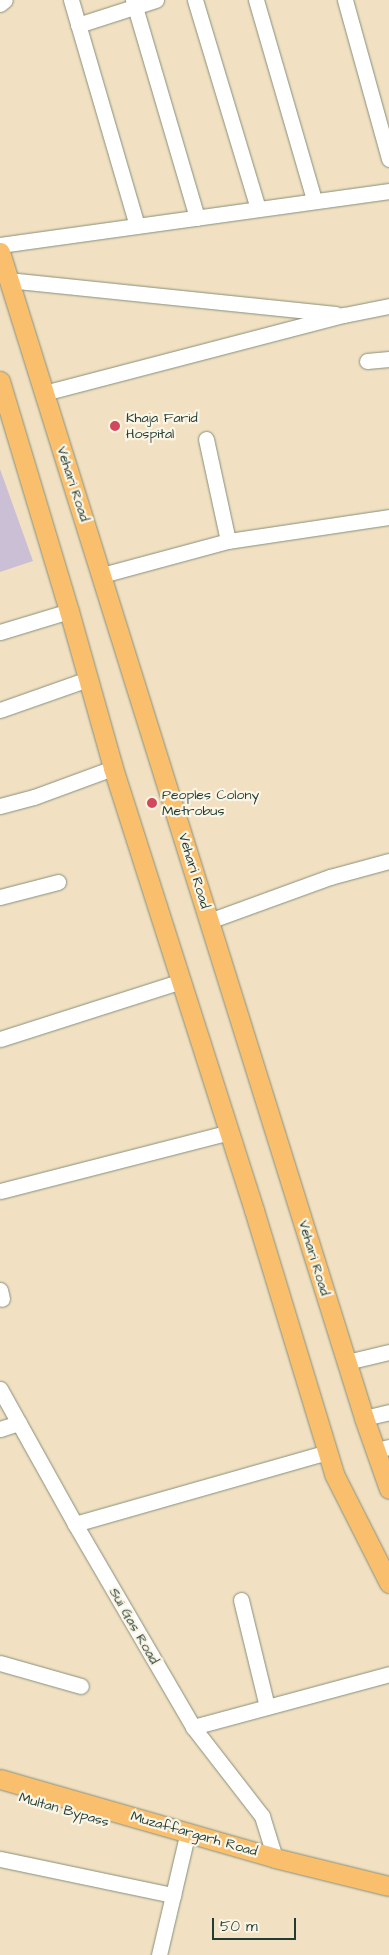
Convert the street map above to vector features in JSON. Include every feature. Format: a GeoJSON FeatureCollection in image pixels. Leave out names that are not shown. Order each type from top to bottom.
{"type":"FeatureCollection","features":[{"type":"Feature","properties":{"kind":"main road","name":"Vehari Road"},"geometry":{"type":"LineString","coordinates":[[0,252],[364,1418],[382,1448],[389,1488]]}},
{"type":"Feature","properties":{"kind":"main road"},"geometry":{"type":"LineString","coordinates":[[0,381],[69,610],[113,768],[230,1132],[328,1452],[338,1482],[389,1582]]}},
{"type":"Feature","properties":{"kind":"main road","name":"Muzaffargarh Road"},"geometry":{"type":"LineString","coordinates":[[0,1779],[186,1838],[389,1886]]}},
{"type":"Feature","properties":{"kind":"main road","name":"Multan Bypass"},"geometry":{"type":"LineString","coordinates":[[0,1792],[186,1838],[272,1870],[389,1899]]}},
{"type":"Feature","properties":{"kind":"street"},"geometry":{"type":"LineString","coordinates":[[0,4],[5,0]]}},
{"type":"Feature","properties":{"kind":"street"},"geometry":{"type":"LineString","coordinates":[[71,0],[137,225]]}},
{"type":"Feature","properties":{"kind":"street"},"geometry":{"type":"LineString","coordinates":[[78,25],[134,3],[156,0]]}},
{"type":"Feature","properties":{"kind":"street"},"geometry":{"type":"LineString","coordinates":[[195,0],[258,208]]}},
{"type":"Feature","properties":{"kind":"street"},"geometry":{"type":"LineString","coordinates":[[256,0],[314,200]]}},
{"type":"Feature","properties":{"kind":"street"},"geometry":{"type":"LineString","coordinates":[[345,0],[389,159]]}},
{"type":"Feature","properties":{"kind":"street"},"geometry":{"type":"LineString","coordinates":[[134,3],[197,218]]}},
{"type":"Feature","properties":{"kind":"street"},"geometry":{"type":"LineString","coordinates":[[0,245],[389,191]]}},
{"type":"Feature","properties":{"kind":"street"},"geometry":{"type":"LineString","coordinates":[[8,280],[344,315]]}},
{"type":"Feature","properties":{"kind":"street"},"geometry":{"type":"LineString","coordinates":[[44,393],[344,315],[389,306]]}},
{"type":"Feature","properties":{"kind":"street"},"geometry":{"type":"LineString","coordinates":[[367,361],[389,359]]}},
{"type":"Feature","properties":{"kind":"street"},"geometry":{"type":"LineString","coordinates":[[206,439],[228,541]]}},
{"type":"Feature","properties":{"kind":"street"},"geometry":{"type":"LineString","coordinates":[[102,575],[228,541],[389,518]]}},
{"type":"Feature","properties":{"kind":"street"},"geometry":{"type":"LineString","coordinates":[[0,632],[69,610]]}},
{"type":"Feature","properties":{"kind":"street"},"geometry":{"type":"LineString","coordinates":[[0,710],[88,679]]}},
{"type":"Feature","properties":{"kind":"street"},"geometry":{"type":"LineString","coordinates":[[0,806],[34,797],[113,768]]}},
{"type":"Feature","properties":{"kind":"street"},"geometry":{"type":"LineString","coordinates":[[209,921],[330,877],[389,861]]}},
{"type":"Feature","properties":{"kind":"street"},"geometry":{"type":"LineString","coordinates":[[0,897],[58,882]]}},
{"type":"Feature","properties":{"kind":"street"},"geometry":{"type":"LineString","coordinates":[[0,1039],[182,981]]}},
{"type":"Feature","properties":{"kind":"street"},"geometry":{"type":"LineString","coordinates":[[0,1191],[230,1132]]}},
{"type":"Feature","properties":{"kind":"street"},"geometry":{"type":"LineString","coordinates":[[347,1362],[389,1352]]}},
{"type":"Feature","properties":{"kind":"street","name":"Sui Gas Road"},"geometry":{"type":"LineString","coordinates":[[0,1389],[75,1524],[193,1727],[262,1816],[276,1858]]}},
{"type":"Feature","properties":{"kind":"street"},"geometry":{"type":"LineString","coordinates":[[364,1418],[389,1412]]}},
{"type":"Feature","properties":{"kind":"street"},"geometry":{"type":"LineString","coordinates":[[0,1429],[19,1423]]}},
{"type":"Feature","properties":{"kind":"street"},"geometry":{"type":"LineString","coordinates":[[75,1524],[328,1452]]}},
{"type":"Feature","properties":{"kind":"street"},"geometry":{"type":"LineString","coordinates":[[241,1600],[267,1707]]}},
{"type":"Feature","properties":{"kind":"street"},"geometry":{"type":"LineString","coordinates":[[0,1663],[80,1686]]}},
{"type":"Feature","properties":{"kind":"street"},"geometry":{"type":"LineString","coordinates":[[193,1727],[389,1674]]}},
{"type":"Feature","properties":{"kind":"street"},"geometry":{"type":"LineString","coordinates":[[159,1955],[186,1838]]}},
{"type":"Feature","properties":{"kind":"street"},"geometry":{"type":"LineString","coordinates":[[0,1859],[173,1895]]}},
{"type":"Feature","properties":{"kind":"shaded area"},"geometry":{"type":"Polygon","coordinates":[[[0,469],[33,561],[0,572],[0,469]]]}},
{"type":"Feature","properties":{"kind":"place","name":"Khaja Farid Hospital"},"geometry":{"type":"Point","coordinates":[115,426]}},
{"type":"Feature","properties":{"kind":"place","name":"Peoples Colony Metrobus"},"geometry":{"type":"Point","coordinates":[152,803]}}]}
